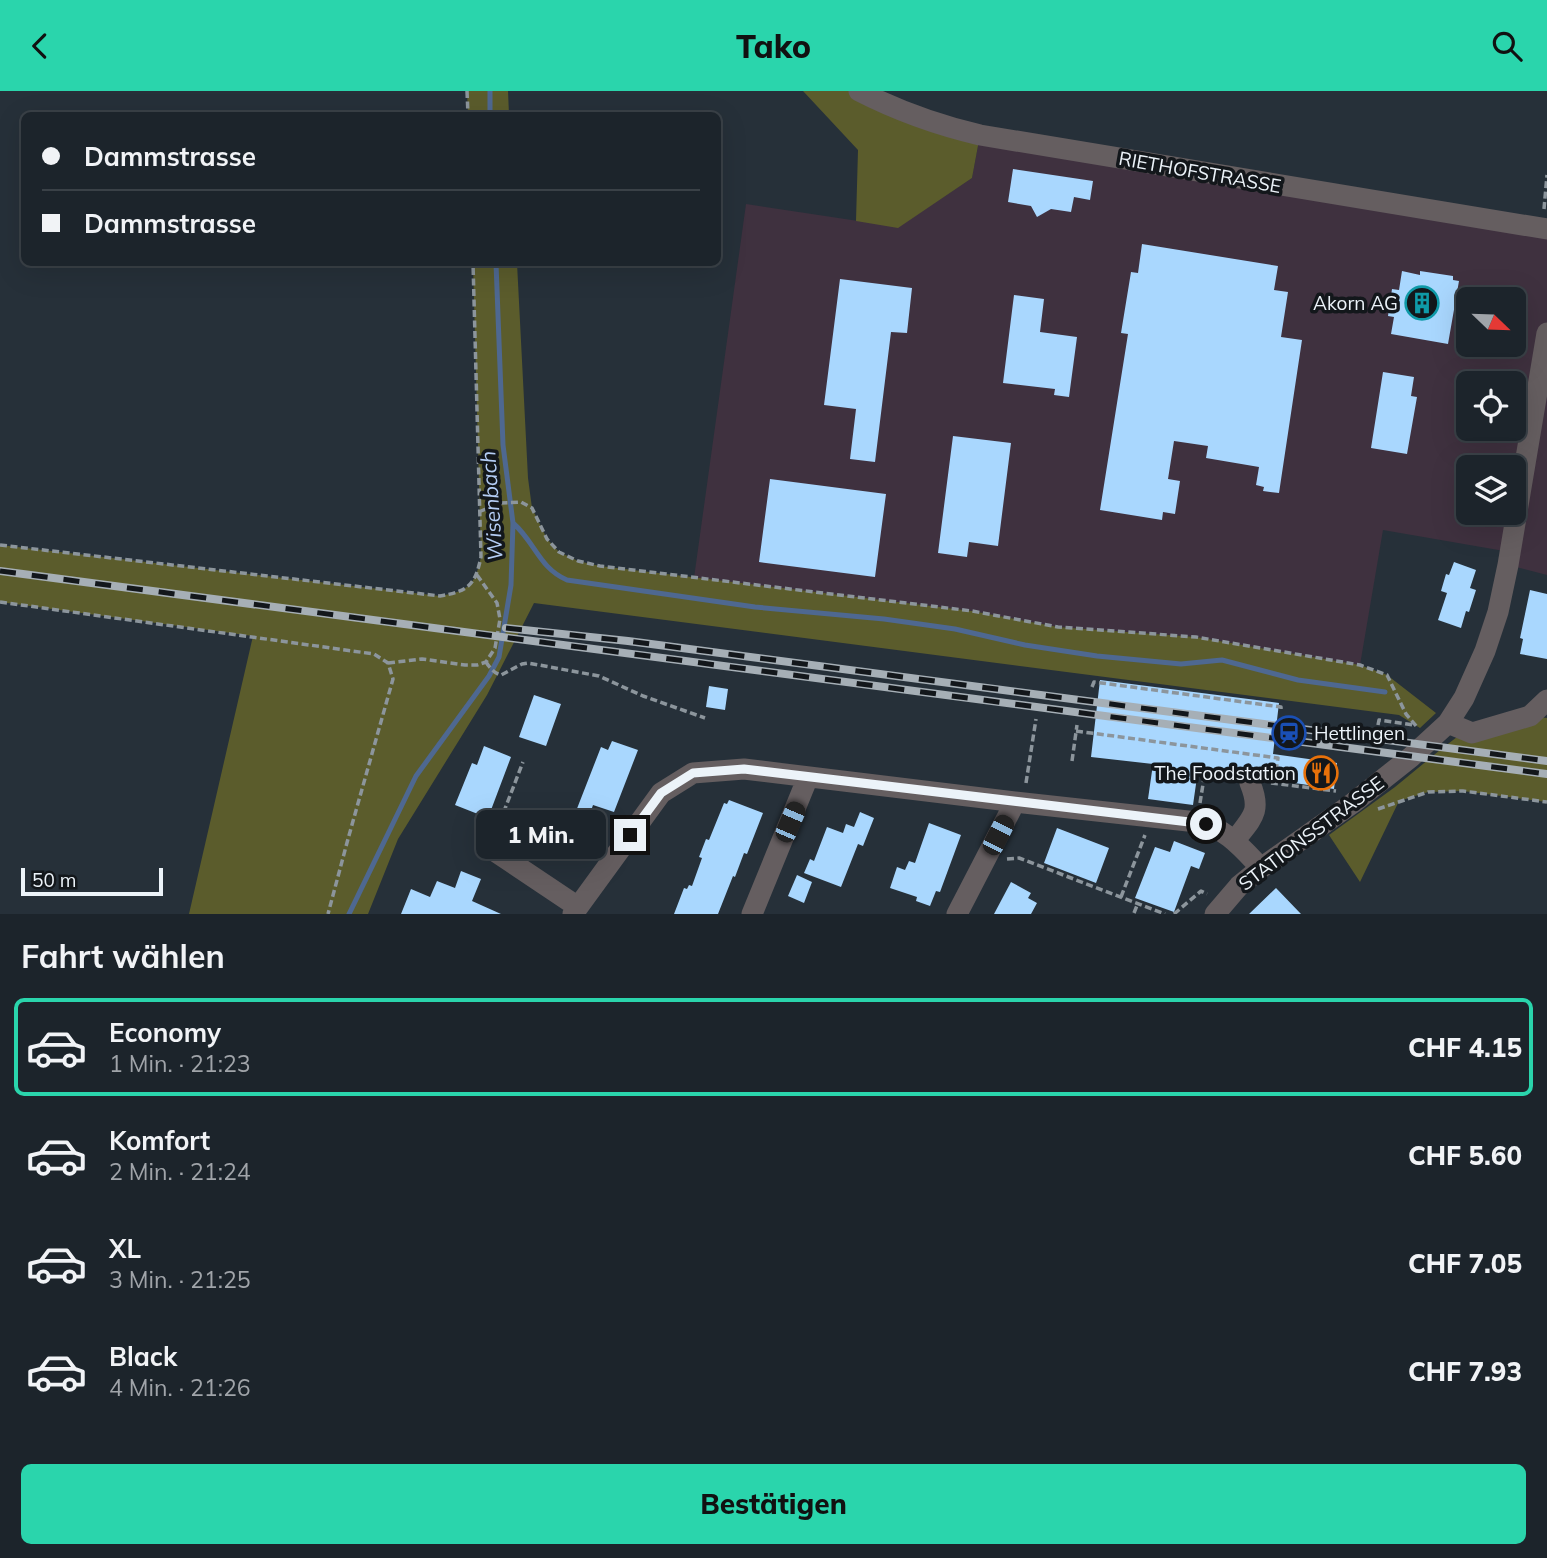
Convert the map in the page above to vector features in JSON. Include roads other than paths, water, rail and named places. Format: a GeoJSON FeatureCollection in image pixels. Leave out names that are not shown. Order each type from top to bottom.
{"type":"FeatureCollection","features":[{"type":"Feature","properties":{"kind":"street","name":"RIETHOFSTRASSE"},"geometry":{"type":"LineString","coordinates":[[859,91],[919,118],[980,135],[1545,229]]}},
{"type":"Feature","properties":{"kind":"street","name":"STATIONSSTRASSE"},"geometry":{"type":"LineString","coordinates":[[1213,905],[1353,803],[1411,757],[1441,729],[1464,698],[1498,612],[1547,333]]}},
{"type":"Feature","properties":{"kind":"street"},"geometry":{"type":"LineString","coordinates":[[1441,729],[1472,733],[1531,716],[1547,700]]}},
{"type":"Feature","properties":{"kind":"street"},"geometry":{"type":"LineString","coordinates":[[490,848],[575,911],[661,793],[693,773],[744,769],[1206,824],[1235,840],[1261,869]]}},
{"type":"Feature","properties":{"kind":"street"},"geometry":{"type":"LineString","coordinates":[[752,914],[808,777]]}},
{"type":"Feature","properties":{"kind":"street"},"geometry":{"type":"LineString","coordinates":[[1235,840],[1256,810],[1250,783]]}},
{"type":"Feature","properties":{"kind":"street"},"geometry":{"type":"LineString","coordinates":[[957,914],[1015,801]]}},
{"type":"Feature","properties":{"kind":"waterway","name":"Wisenbach"},"geometry":{"type":"LineString","coordinates":[[490,91],[490,112]]}},
{"type":"Feature","properties":{"kind":"waterway","name":"Wisenbach"},"geometry":{"type":"LineString","coordinates":[[349,914],[416,776],[489,676],[499,657],[511,585],[513,523],[503,445],[496,266]]}},
{"type":"Feature","properties":{"kind":"waterway"},"geometry":{"type":"LineString","coordinates":[[513,523],[543,562],[567,580],[755,607],[884,619],[955,629],[1025,645],[1097,656],[1181,664],[1222,660],[1298,680],[1385,692]]}},
{"type":"Feature","properties":{"kind":"railway"},"geometry":{"type":"LineString","coordinates":[[0,571],[1547,774]]}},
{"type":"Feature","properties":{"kind":"railway"},"geometry":{"type":"LineString","coordinates":[[506,628],[628,641],[1547,761]]}},
{"type":"Feature","properties":{"kind":"place","name":"Akorn AG"},"geometry":{"type":"Point","coordinates":[1422,303]}},
{"type":"Feature","properties":{"kind":"place","name":"Hettlingen"},"geometry":{"type":"Point","coordinates":[1289,733]}},
{"type":"Feature","properties":{"kind":"place","name":"The Foodstation"},"geometry":{"type":"Point","coordinates":[1321,773]}}]}
